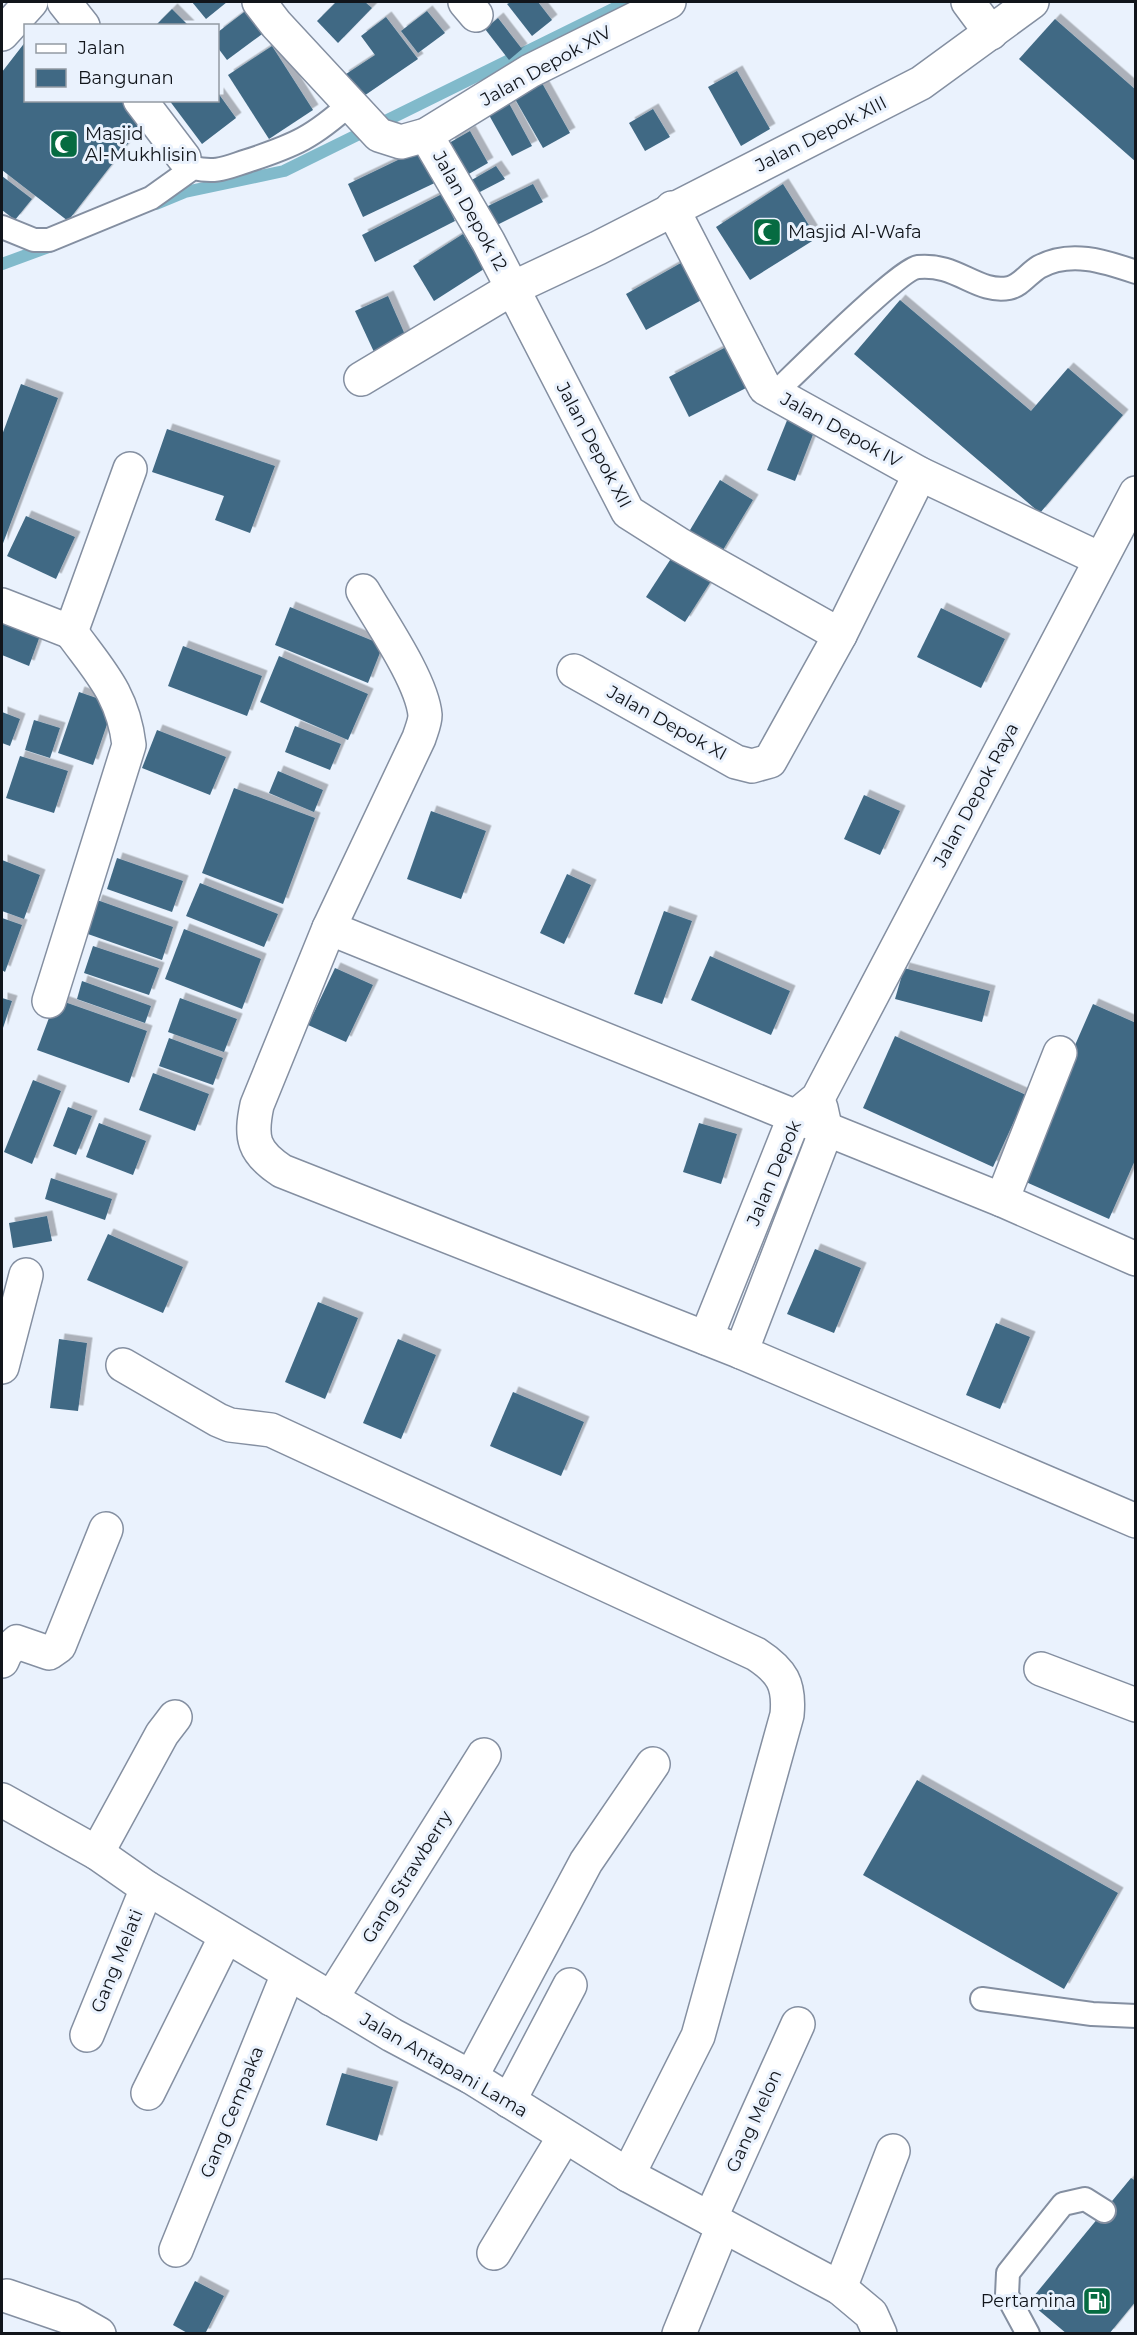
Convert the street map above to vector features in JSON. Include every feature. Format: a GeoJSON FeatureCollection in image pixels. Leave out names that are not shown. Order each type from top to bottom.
{"type":"FeatureCollection","features":[{"type":"Feature","properties":{"kind":"street"},"geometry":{"type":"LineString","coordinates":[[2,34],[31,2]]}},
{"type":"Feature","properties":{"kind":"street"},"geometry":{"type":"LineString","coordinates":[[64,2],[81,24]]}},
{"type":"Feature","properties":{"kind":"street"},"geometry":{"type":"LineString","coordinates":[[259,2],[276,24],[364,118],[401,142],[426,135]]}},
{"type":"Feature","properties":{"kind":"street","name":"Jalan Depok XIV"},"geometry":{"type":"LineString","coordinates":[[426,135],[530,71],[669,2]]}},
{"type":"Feature","properties":{"kind":"street"},"geometry":{"type":"LineString","coordinates":[[968,2],[991,33]]}},
{"type":"Feature","properties":{"kind":"street","name":"Jalan Depok XIII"},"geometry":{"type":"LineString","coordinates":[[361,379],[513,288],[598,248],[672,208],[921,83],[1032,2]]}},
{"type":"Feature","properties":{"kind":"street"},"geometry":{"type":"LineString","coordinates":[[142,102],[189,163]]}},
{"type":"Feature","properties":{"kind":"street","name":"Jalan Depok 12"},"geometry":{"type":"LineString","coordinates":[[426,135],[513,288]]}},
{"type":"Feature","properties":{"kind":"street","name":"Jalan Depok IV"},"geometry":{"type":"LineString","coordinates":[[672,208],[760,380],[774,394],[920,474],[1117,546]]}},
{"type":"Feature","properties":{"kind":"street","name":"Jalan Depok XII"},"geometry":{"type":"LineString","coordinates":[[513,288],[628,512],[680,545],[840,635]]}},
{"type":"Feature","properties":{"kind":"street"},"geometry":{"type":"LineString","coordinates":[[71,632],[130,469]]}},
{"type":"Feature","properties":{"kind":"street"},"geometry":{"type":"LineString","coordinates":[[840,635],[920,474]]}},
{"type":"Feature","properties":{"kind":"street","name":"Jalan Depok Raya"},"geometry":{"type":"LineString","coordinates":[[806,1108],[1117,546],[1136,493]]}},
{"type":"Feature","properties":{"kind":"street"},"geometry":{"type":"LineString","coordinates":[[363,591],[407,669],[422,700],[425,718],[419,738],[329,928],[256,1105],[253,1125],[254,1142],[265,1160],[282,1171],[741,1352],[1136,1521]]}},
{"type":"Feature","properties":{"kind":"street"},"geometry":{"type":"LineString","coordinates":[[2,606],[71,632],[118,697],[126,720],[129,745],[49,1001]]}},
{"type":"Feature","properties":{"kind":"street","name":"Jalan Depok XI"},"geometry":{"type":"LineString","coordinates":[[574,671],[736,762],[752,766],[770,761],[776,753],[840,635]]}},
{"type":"Feature","properties":{"kind":"street"},"geometry":{"type":"LineString","coordinates":[[329,928],[806,1108]]}},
{"type":"Feature","properties":{"kind":"street"},"geometry":{"type":"LineString","coordinates":[[1002,1200],[1060,1053]]}},
{"type":"Feature","properties":{"kind":"street","name":"Jalan Depok"},"geometry":{"type":"LineString","coordinates":[[706,1338],[806,1108],[826,1131],[741,1352]]}},
{"type":"Feature","properties":{"kind":"street"},"geometry":{"type":"LineString","coordinates":[[826,1131],[1002,1200],[1136,1259]]}},
{"type":"Feature","properties":{"kind":"street"},"geometry":{"type":"LineString","coordinates":[[2,1367],[26,1275]]}},
{"type":"Feature","properties":{"kind":"street"},"geometry":{"type":"LineString","coordinates":[[123,1365],[218,1420],[230,1425],[271,1430],[756,1654],[773,1665],[783,1680],[789,1695],[787,1715],[698,2036],[628,2175]]}},
{"type":"Feature","properties":{"kind":"street"},"geometry":{"type":"LineString","coordinates":[[2,1661],[6,1652],[17,1642],[49,1653],[59,1646],[106,1529]]}},
{"type":"Feature","properties":{"kind":"street"},"geometry":{"type":"LineString","coordinates":[[1041,1669],[1136,1705]]}},
{"type":"Feature","properties":{"kind":"street"},"geometry":{"type":"LineString","coordinates":[[97,1853],[162,1734],[175,1717]]}},
{"type":"Feature","properties":{"kind":"street","name":"Gang Strawberry"},"geometry":{"type":"LineString","coordinates":[[331,1999],[484,1755]]}},
{"type":"Feature","properties":{"kind":"street"},"geometry":{"type":"LineString","coordinates":[[471,2077],[586,1862],[653,1764]]}},
{"type":"Feature","properties":{"kind":"street","name":"Jalan Antapani Lama"},"geometry":{"type":"LineString","coordinates":[[2,1800],[97,1853],[147,1888],[288,1974],[392,2035],[471,2077],[628,2175],[840,2288],[870,2314],[880,2334]]}},
{"type":"Feature","properties":{"kind":"street","name":"Gang Melati"},"geometry":{"type":"LineString","coordinates":[[87,2035],[147,1888]]}},
{"type":"Feature","properties":{"kind":"street"},"geometry":{"type":"LineString","coordinates":[[148,2093],[226,1936]]}},
{"type":"Feature","properties":{"kind":"street","name":"Gang Cempaka"},"geometry":{"type":"LineString","coordinates":[[176,2250],[288,1974]]}},
{"type":"Feature","properties":{"kind":"street"},"geometry":{"type":"LineString","coordinates":[[509,2101],[570,1985]]}},
{"type":"Feature","properties":{"kind":"street","name":"Gang Melon"},"geometry":{"type":"LineString","coordinates":[[679,2334],[717,2222],[798,2024]]}},
{"type":"Feature","properties":{"kind":"street"},"geometry":{"type":"LineString","coordinates":[[494,2253],[564,2137]]}},
{"type":"Feature","properties":{"kind":"street"},"geometry":{"type":"LineString","coordinates":[[840,2288],[893,2151]]}},
{"type":"Feature","properties":{"kind":"street"},"geometry":{"type":"LineString","coordinates":[[7,2296],[71,2318],[99,2334]]}},
{"type":"Feature","properties":{"kind":"lane"},"geometry":{"type":"LineString","coordinates":[[2,227],[34,240],[49,240],[151,198],[189,163],[212,172],[294,146],[323,128],[364,118]]}},
{"type":"Feature","properties":{"kind":"lane"},"geometry":{"type":"LineString","coordinates":[[774,394],[889,286],[916,267],[951,269],[990,290],[1012,288],[1038,268],[1063,257],[1106,262],[1136,272]]}},
{"type":"Feature","properties":{"kind":"lane"},"geometry":{"type":"LineString","coordinates":[[982,1999],[1092,2014],[1136,2016]]}},
{"type":"Feature","properties":{"kind":"lane"},"geometry":{"type":"LineString","coordinates":[[1028,2334],[1007,2295],[1008,2273],[1063,2204],[1085,2199],[1104,2211]]}},
{"type":"Feature","properties":{"kind":"building"},"geometry":{"type":"Polygon","coordinates":[[[192,2],[227,2],[206,19],[192,2]]]}},
{"type":"Feature","properties":{"kind":"building"},"geometry":{"type":"Polygon","coordinates":[[[336,2],[365,2],[372,8],[338,43],[317,21],[336,2]]]}},
{"type":"Feature","properties":{"kind":"building"},"geometry":{"type":"Polygon","coordinates":[[[538,2],[552,20],[532,36],[507,4],[538,2]]]}},
{"type":"Feature","properties":{"kind":"building"},"geometry":{"type":"Polygon","coordinates":[[[252,6],[269,29],[227,60],[219,49],[219,31],[252,6]]]}},
{"type":"Feature","properties":{"kind":"building"},"geometry":{"type":"Polygon","coordinates":[[[172,9],[187,24],[157,24],[172,9]]]}},
{"type":"Feature","properties":{"kind":"building"},"geometry":{"type":"Polygon","coordinates":[[[427,11],[445,33],[418,53],[401,31],[427,11]]]}},
{"type":"Feature","properties":{"kind":"building"},"geometry":{"type":"Polygon","coordinates":[[[386,17],[418,59],[358,100],[343,76],[375,55],[361,36],[386,17]]]}},
{"type":"Feature","properties":{"kind":"building"},"geometry":{"type":"Polygon","coordinates":[[[498,18],[522,49],[509,60],[485,29],[498,18]]]}},
{"type":"Feature","properties":{"kind":"building"},"geometry":{"type":"Polygon","coordinates":[[[1055,19],[1136,90],[1136,162],[1019,59],[1055,19]]]}},
{"type":"Feature","properties":{"kind":"building","name":"Masjid Al-Mukhlisin"},"geometry":{"type":"Polygon","coordinates":[[[24,44],[24,102],[126,102],[147,119],[68,221],[2,170],[2,72],[24,44]]]}},
{"type":"Feature","properties":{"kind":"building"},"geometry":{"type":"Polygon","coordinates":[[[272,46],[313,110],[269,139],[228,75],[272,46]]]}},
{"type":"Feature","properties":{"kind":"building"},"geometry":{"type":"Polygon","coordinates":[[[737,71],[770,129],[741,146],[708,87],[737,71]]]}},
{"type":"Feature","properties":{"kind":"building"},"geometry":{"type":"Polygon","coordinates":[[[538,76],[570,133],[543,148],[511,92],[538,76]]]}},
{"type":"Feature","properties":{"kind":"building"},"geometry":{"type":"Polygon","coordinates":[[[219,94],[236,118],[202,144],[170,102],[219,102],[219,94]]]}},
{"type":"Feature","properties":{"kind":"building"},"geometry":{"type":"Polygon","coordinates":[[[505,96],[532,146],[512,156],[485,108],[505,96]]]}},
{"type":"Feature","properties":{"kind":"building"},"geometry":{"type":"Polygon","coordinates":[[[653,109],[670,137],[645,151],[629,123],[653,109]]]}},
{"type":"Feature","properties":{"kind":"building"},"geometry":{"type":"Polygon","coordinates":[[[470,131],[488,163],[467,175],[449,143],[470,131]]]}},
{"type":"Feature","properties":{"kind":"building"},"geometry":{"type":"Polygon","coordinates":[[[425,147],[441,180],[363,217],[348,184],[425,147]]]}},
{"type":"Feature","properties":{"kind":"building"},"geometry":{"type":"Polygon","coordinates":[[[496,166],[505,179],[478,193],[470,181],[496,166]]]}},
{"type":"Feature","properties":{"kind":"building"},"geometry":{"type":"Polygon","coordinates":[[[2,176],[32,199],[15,220],[2,210],[2,176]]]}},
{"type":"Feature","properties":{"kind":"building"},"geometry":{"type":"Polygon","coordinates":[[[533,184],[543,202],[493,227],[484,208],[533,184]]]}},
{"type":"Feature","properties":{"kind":"building","name":"Masjid Al-Wafa"},"geometry":{"type":"Polygon","coordinates":[[[783,184],[817,238],[750,280],[716,227],[783,184]]]}},
{"type":"Feature","properties":{"kind":"building"},"geometry":{"type":"Polygon","coordinates":[[[442,194],[455,221],[375,262],[362,235],[442,194]]]}},
{"type":"Feature","properties":{"kind":"building"},"geometry":{"type":"Polygon","coordinates":[[[463,234],[484,269],[434,301],[413,266],[463,234]]]}},
{"type":"Feature","properties":{"kind":"building"},"geometry":{"type":"Polygon","coordinates":[[[688,259],[709,296],[646,330],[626,294],[688,259]]]}},
{"type":"Feature","properties":{"kind":"building"},"geometry":{"type":"Polygon","coordinates":[[[388,296],[406,337],[374,352],[355,311],[388,296]]]}},
{"type":"Feature","properties":{"kind":"building"},"geometry":{"type":"Polygon","coordinates":[[[900,300],[1031,411],[1068,368],[1123,415],[1040,513],[854,354],[900,300]]]}},
{"type":"Feature","properties":{"kind":"building"},"geometry":{"type":"Polygon","coordinates":[[[728,346],[748,387],[689,417],[669,377],[728,346]]]}},
{"type":"Feature","properties":{"kind":"building"},"geometry":{"type":"Polygon","coordinates":[[[21,384],[58,398],[2,546],[2,435],[21,384]]]}},
{"type":"Feature","properties":{"kind":"building"},"geometry":{"type":"Polygon","coordinates":[[[790,413],[817,424],[795,481],[767,470],[790,413]]]}},
{"type":"Feature","properties":{"kind":"building"},"geometry":{"type":"Polygon","coordinates":[[[167,429],[275,466],[250,533],[215,520],[224,496],[152,472],[167,429]]]}},
{"type":"Feature","properties":{"kind":"building"},"geometry":{"type":"Polygon","coordinates":[[[720,480],[753,500],[720,555],[687,535],[720,480]]]}},
{"type":"Feature","properties":{"kind":"building"},"geometry":{"type":"Polygon","coordinates":[[[26,516],[75,537],[56,579],[7,556],[26,516]]]}},
{"type":"Feature","properties":{"kind":"building"},"geometry":{"type":"Polygon","coordinates":[[[674,554],[713,578],[685,622],[646,597],[674,554]]]}},
{"type":"Feature","properties":{"kind":"building"},"geometry":{"type":"Polygon","coordinates":[[[290,607],[383,645],[368,683],[275,645],[290,607]]]}},
{"type":"Feature","properties":{"kind":"building"},"geometry":{"type":"Polygon","coordinates":[[[941,608],[1005,639],[981,688],[917,657],[941,608]]]}},
{"type":"Feature","properties":{"kind":"building"},"geometry":{"type":"Polygon","coordinates":[[[2,618],[41,633],[29,666],[2,655],[2,618]]]}},
{"type":"Feature","properties":{"kind":"building"},"geometry":{"type":"Polygon","coordinates":[[[183,646],[262,676],[247,716],[168,686],[183,646]]]}},
{"type":"Feature","properties":{"kind":"building"},"geometry":{"type":"Polygon","coordinates":[[[279,656],[368,694],[348,740],[260,702],[279,656]]]}},
{"type":"Feature","properties":{"kind":"building"},"geometry":{"type":"Polygon","coordinates":[[[79,692],[114,704],[93,765],[58,753],[79,692]]]}},
{"type":"Feature","properties":{"kind":"building"},"geometry":{"type":"Polygon","coordinates":[[[2,712],[20,719],[10,746],[2,743],[2,712]]]}},
{"type":"Feature","properties":{"kind":"building"},"geometry":{"type":"Polygon","coordinates":[[[34,720],[60,728],[50,758],[25,750],[34,720]]]}},
{"type":"Feature","properties":{"kind":"building"},"geometry":{"type":"Polygon","coordinates":[[[295,726],[341,744],[330,770],[285,752],[295,726]]]}},
{"type":"Feature","properties":{"kind":"building"},"geometry":{"type":"Polygon","coordinates":[[[157,730],[226,757],[210,795],[142,768],[157,730]]]}},
{"type":"Feature","properties":{"kind":"building"},"geometry":{"type":"Polygon","coordinates":[[[20,756],[68,771],[54,813],[6,798],[20,756]]]}},
{"type":"Feature","properties":{"kind":"building"},"geometry":{"type":"Polygon","coordinates":[[[278,771],[323,790],[314,812],[269,793],[278,771]]]}},
{"type":"Feature","properties":{"kind":"building"},"geometry":{"type":"Polygon","coordinates":[[[234,788],[315,818],[283,904],[202,873],[234,788]]]}},
{"type":"Feature","properties":{"kind":"building"},"geometry":{"type":"Polygon","coordinates":[[[864,795],[900,811],[880,855],[844,839],[864,795]]]}},
{"type":"Feature","properties":{"kind":"building"},"geometry":{"type":"Polygon","coordinates":[[[431,811],[486,831],[461,899],[407,879],[431,811]]]}},
{"type":"Feature","properties":{"kind":"building"},"geometry":{"type":"Polygon","coordinates":[[[117,858],[183,881],[172,912],[107,889],[117,858]]]}},
{"type":"Feature","properties":{"kind":"building"},"geometry":{"type":"Polygon","coordinates":[[[2,860],[40,875],[24,919],[2,911],[2,860]]]}},
{"type":"Feature","properties":{"kind":"building"},"geometry":{"type":"Polygon","coordinates":[[[567,874],[591,885],[564,944],[540,933],[567,874]]]}},
{"type":"Feature","properties":{"kind":"building"},"geometry":{"type":"Polygon","coordinates":[[[200,883],[278,914],[264,947],[186,916],[200,883]]]}},
{"type":"Feature","properties":{"kind":"building"},"geometry":{"type":"Polygon","coordinates":[[[97,900],[173,927],[162,960],[85,933],[97,900]]]}},
{"type":"Feature","properties":{"kind":"building"},"geometry":{"type":"Polygon","coordinates":[[[664,911],[692,921],[662,1004],[634,994],[664,911]]]}},
{"type":"Feature","properties":{"kind":"building"},"geometry":{"type":"Polygon","coordinates":[[[2,918],[22,925],[5,972],[2,970],[2,918]]]}},
{"type":"Feature","properties":{"kind":"building"},"geometry":{"type":"Polygon","coordinates":[[[184,929],[261,959],[242,1009],[165,979],[184,929]]]}},
{"type":"Feature","properties":{"kind":"building"},"geometry":{"type":"Polygon","coordinates":[[[93,946],[159,968],[149,995],[84,973],[93,946]]]}},
{"type":"Feature","properties":{"kind":"building"},"geometry":{"type":"Polygon","coordinates":[[[710,956],[790,991],[771,1035],[691,1000],[710,956]]]}},
{"type":"Feature","properties":{"kind":"building"},"geometry":{"type":"Polygon","coordinates":[[[335,968],[373,985],[346,1042],[308,1025],[335,968]]]}},
{"type":"Feature","properties":{"kind":"building"},"geometry":{"type":"Polygon","coordinates":[[[904,968],[990,991],[982,1022],[895,999],[904,968]]]}},
{"type":"Feature","properties":{"kind":"building"},"geometry":{"type":"Polygon","coordinates":[[[82,981],[151,1006],[145,1023],[77,999],[82,981]]]}},
{"type":"Feature","properties":{"kind":"building"},"geometry":{"type":"Polygon","coordinates":[[[2,998],[12,1001],[2,1031],[2,998]]]}},
{"type":"Feature","properties":{"kind":"building"},"geometry":{"type":"Polygon","coordinates":[[[180,998],[237,1019],[224,1052],[168,1032],[180,998]]]}},
{"type":"Feature","properties":{"kind":"building"},"geometry":{"type":"Polygon","coordinates":[[[56,999],[147,1031],[129,1083],[37,1050],[56,999]]]}},
{"type":"Feature","properties":{"kind":"building"},"geometry":{"type":"Polygon","coordinates":[[[1093,1004],[1136,1023],[1136,1158],[1109,1219],[1017,1178],[1093,1004]]]}},
{"type":"Feature","properties":{"kind":"building"},"geometry":{"type":"Polygon","coordinates":[[[895,1036],[1026,1095],[993,1167],[863,1108],[895,1036]]]}},
{"type":"Feature","properties":{"kind":"building"},"geometry":{"type":"Polygon","coordinates":[[[169,1038],[223,1058],[213,1085],[159,1066],[169,1038]]]}},
{"type":"Feature","properties":{"kind":"building"},"geometry":{"type":"Polygon","coordinates":[[[153,1073],[209,1094],[195,1131],[139,1110],[153,1073]]]}},
{"type":"Feature","properties":{"kind":"building"},"geometry":{"type":"Polygon","coordinates":[[[33,1080],[61,1091],[32,1164],[4,1152],[33,1080]]]}},
{"type":"Feature","properties":{"kind":"building"},"geometry":{"type":"Polygon","coordinates":[[[68,1107],[92,1116],[76,1155],[53,1146],[68,1107]]]}},
{"type":"Feature","properties":{"kind":"building"},"geometry":{"type":"Polygon","coordinates":[[[99,1123],[146,1141],[133,1175],[86,1157],[99,1123]]]}},
{"type":"Feature","properties":{"kind":"building"},"geometry":{"type":"Polygon","coordinates":[[[699,1123],[737,1134],[721,1184],[683,1172],[699,1123]]]}},
{"type":"Feature","properties":{"kind":"building"},"geometry":{"type":"Polygon","coordinates":[[[51,1178],[112,1199],[105,1220],[45,1199],[51,1178]]]}},
{"type":"Feature","properties":{"kind":"building"},"geometry":{"type":"Polygon","coordinates":[[[47,1216],[52,1241],[13,1248],[9,1223],[47,1216]]]}},
{"type":"Feature","properties":{"kind":"building"},"geometry":{"type":"Polygon","coordinates":[[[108,1234],[183,1267],[163,1313],[87,1280],[108,1234]]]}},
{"type":"Feature","properties":{"kind":"building"},"geometry":{"type":"Polygon","coordinates":[[[815,1249],[861,1268],[834,1333],[787,1314],[815,1249]]]}},
{"type":"Feature","properties":{"kind":"building"},"geometry":{"type":"Polygon","coordinates":[[[318,1302],[358,1318],[325,1399],[285,1382],[318,1302]]]}},
{"type":"Feature","properties":{"kind":"building"},"geometry":{"type":"Polygon","coordinates":[[[996,1323],[1030,1337],[1000,1409],[966,1395],[996,1323]]]}},
{"type":"Feature","properties":{"kind":"building"},"geometry":{"type":"Polygon","coordinates":[[[59,1339],[87,1343],[78,1411],[50,1408],[59,1339]]]}},
{"type":"Feature","properties":{"kind":"building"},"geometry":{"type":"Polygon","coordinates":[[[398,1339],[436,1355],[401,1439],[363,1423],[398,1339]]]}},
{"type":"Feature","properties":{"kind":"building"},"geometry":{"type":"Polygon","coordinates":[[[513,1392],[584,1422],[561,1476],[490,1446],[513,1392]]]}},
{"type":"Feature","properties":{"kind":"building"},"geometry":{"type":"Polygon","coordinates":[[[917,1780],[1118,1893],[1064,1989],[863,1875],[917,1780]]]}},
{"type":"Feature","properties":{"kind":"building"},"geometry":{"type":"Polygon","coordinates":[[[342,2073],[393,2087],[377,2141],[326,2125],[342,2073]]]}},
{"type":"Feature","properties":{"kind":"building"},"geometry":{"type":"Polygon","coordinates":[[[1131,2178],[1136,2181],[1136,2301],[1109,2334],[1067,2334],[1029,2302],[1131,2178]]]}},
{"type":"Feature","properties":{"kind":"building"},"geometry":{"type":"Polygon","coordinates":[[[195,2281],[224,2296],[205,2334],[189,2334],[173,2325],[195,2281]]]}},
{"type":"Feature","properties":{"kind":"waterway"},"geometry":{"type":"LineString","coordinates":[[156,204],[185,192],[284,171],[627,2]]}},
{"type":"Feature","properties":{"kind":"waterway"},"geometry":{"type":"LineString","coordinates":[[2,264],[54,245]]}},
{"type":"Feature","properties":{"kind":"place","name":"Masjid Al-Mukhlisin"},"geometry":{"type":"Point","coordinates":[64,144]}},
{"type":"Feature","properties":{"kind":"place","name":"Masjid Al-Wafa"},"geometry":{"type":"Point","coordinates":[767,232]}},
{"type":"Feature","properties":{"kind":"place","name":"Pertamina"},"geometry":{"type":"Point","coordinates":[1097,2301]}}]}
